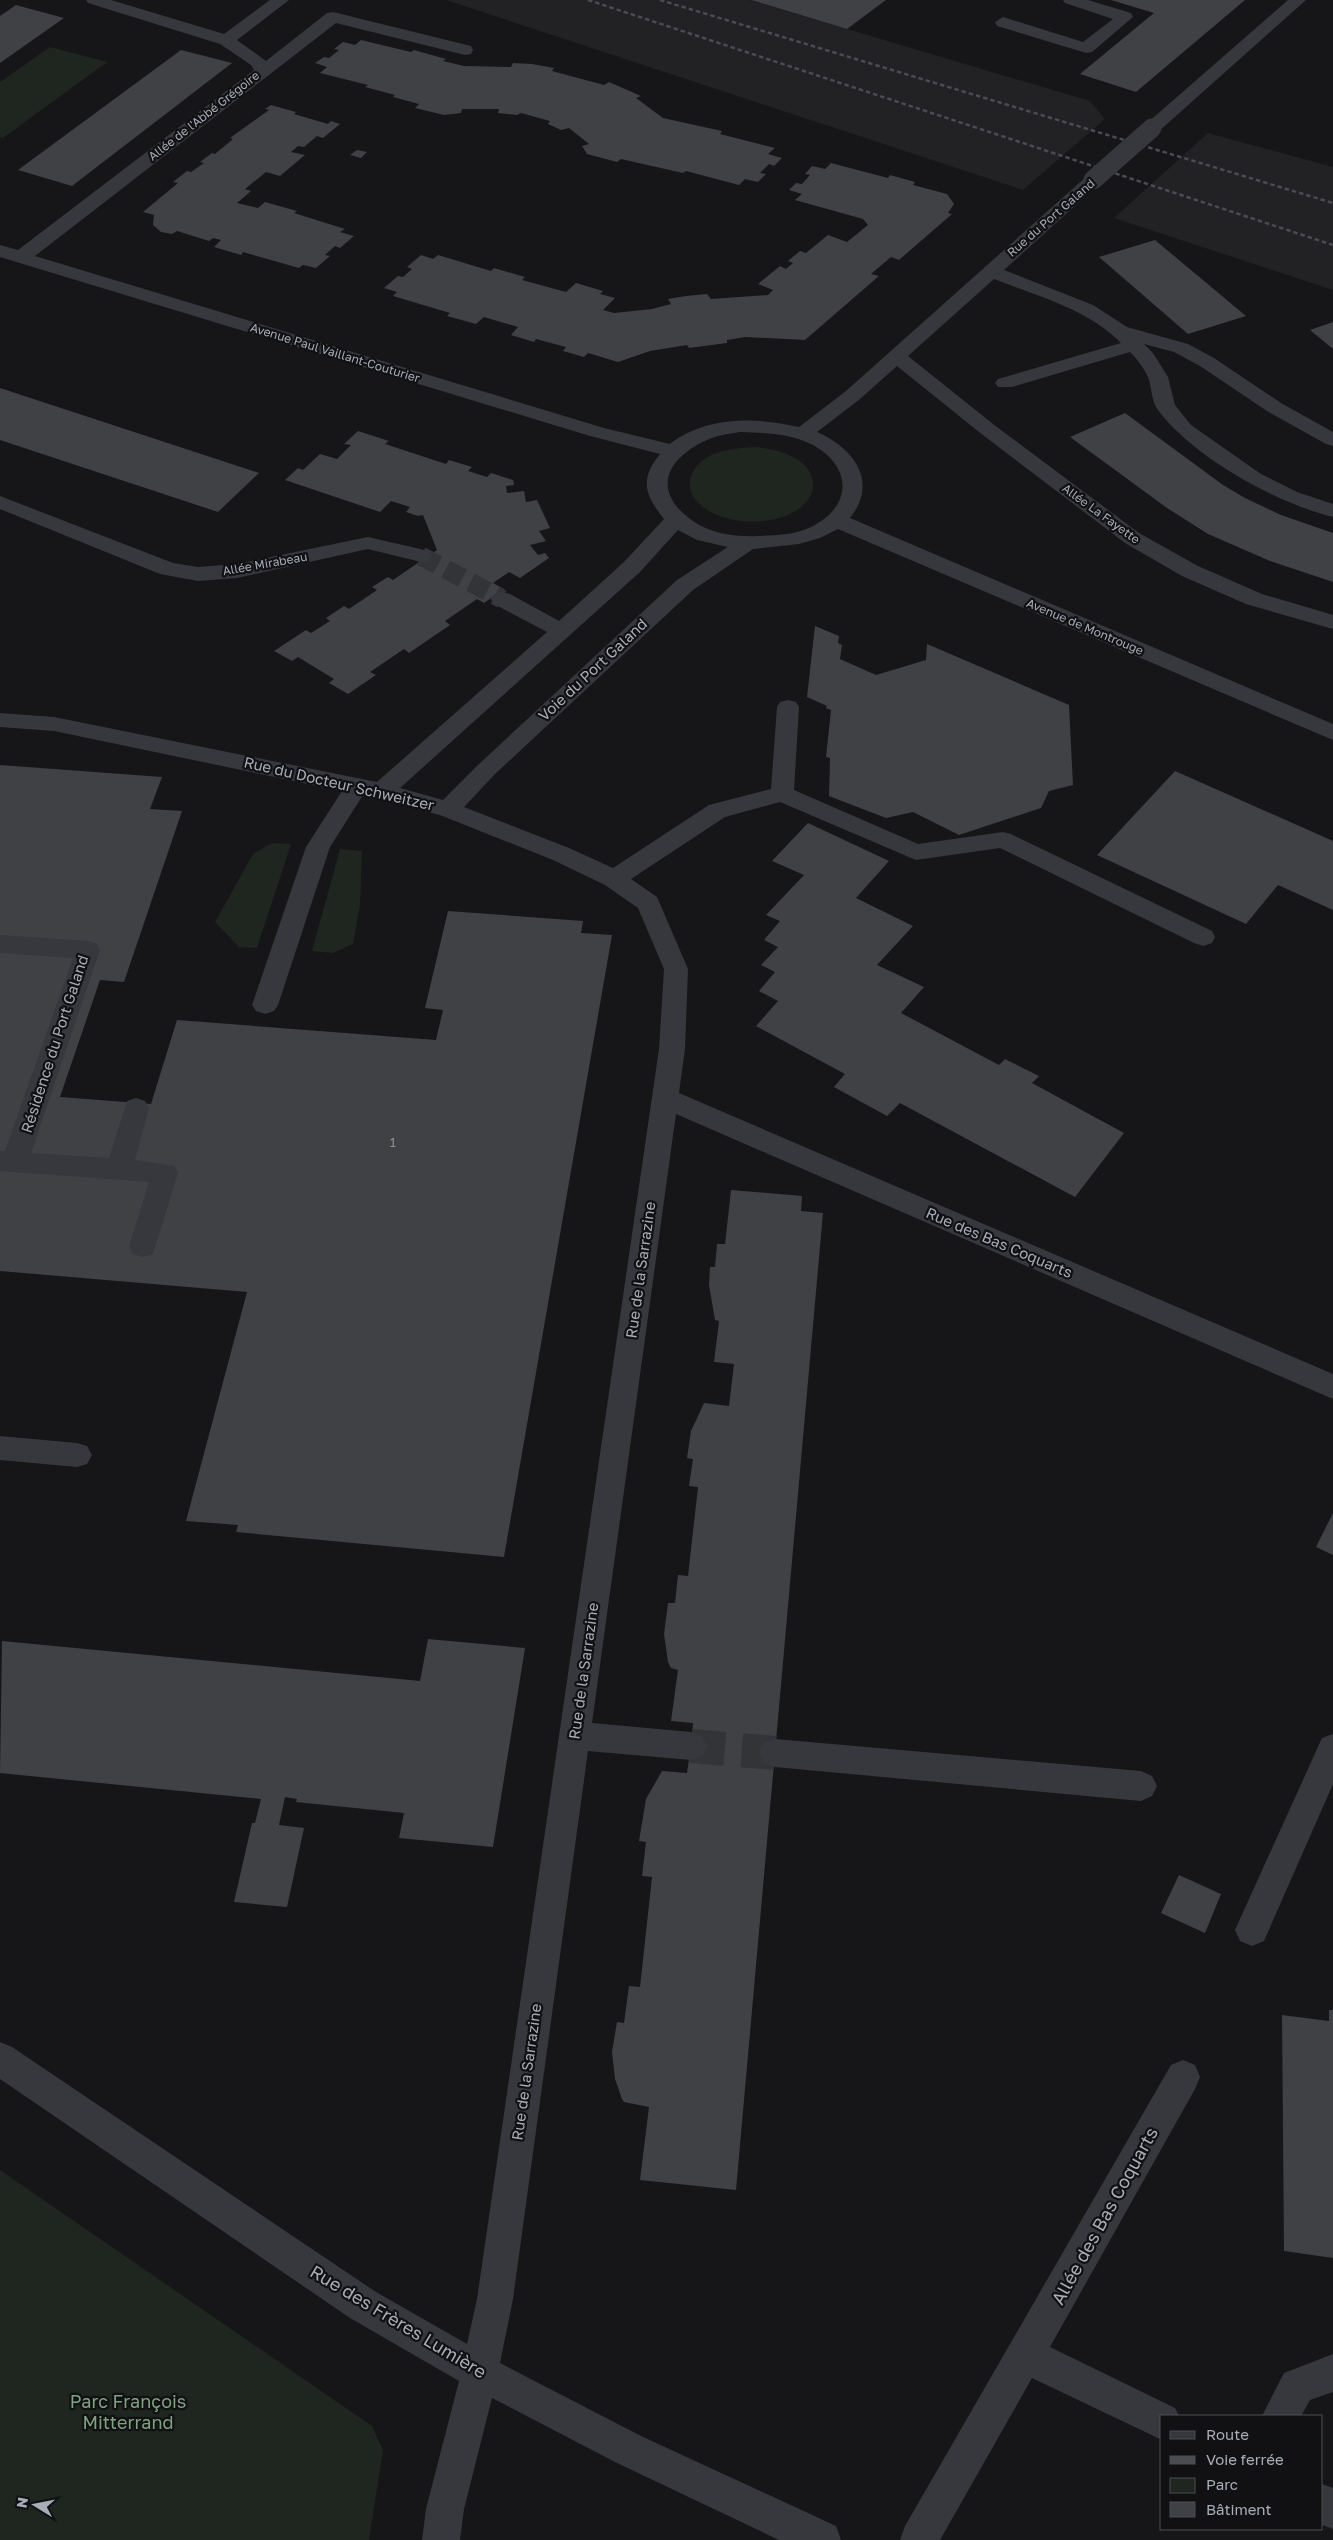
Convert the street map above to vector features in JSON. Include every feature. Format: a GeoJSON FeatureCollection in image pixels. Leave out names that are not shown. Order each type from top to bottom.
{"type":"FeatureCollection","features":[{"type":"Feature","properties":{"kind":"street","name":"Allée de l'Abbé Grégoire"},"geometry":{"type":"LineString","coordinates":[[20,257],[263,71],[258,62],[226,40],[94,0]]}},
{"type":"Feature","properties":{"kind":"street"},"geometry":{"type":"LineString","coordinates":[[226,40],[281,0]]}},
{"type":"Feature","properties":{"kind":"street"},"geometry":{"type":"LineString","coordinates":[[1003,22],[1086,48],[1125,16],[1071,0]]}},
{"type":"Feature","properties":{"kind":"street","name":"Rue du Port Galand"},"geometry":{"type":"LineString","coordinates":[[802,434],[853,395],[1298,0]]}},
{"type":"Feature","properties":{"kind":"street"},"geometry":{"type":"LineString","coordinates":[[263,71],[333,18],[465,50]]}},
{"type":"Feature","properties":{"kind":"street","name":"Avenue Paul Vaillant-Couturier"},"geometry":{"type":"LineString","coordinates":[[0,251],[588,429],[672,451]]}},
{"type":"Feature","properties":{"kind":"street"},"geometry":{"type":"LineString","coordinates":[[991,271],[1086,309],[1120,331],[1135,344],[1158,377],[1165,406],[1184,430],[1254,478],[1290,496],[1333,511]]}},
{"type":"Feature","properties":{"kind":"street"},"geometry":{"type":"LineString","coordinates":[[1120,331],[1181,348],[1207,362],[1274,407],[1333,440]]}},
{"type":"Feature","properties":{"kind":"street"},"geometry":{"type":"LineString","coordinates":[[1005,383],[1135,344]]}},
{"type":"Feature","properties":{"kind":"street","name":"Allée La Fayette"},"geometry":{"type":"LineString","coordinates":[[897,356],[986,428],[1132,538],[1190,571],[1254,599],[1333,622]]}},
{"type":"Feature","properties":{"kind":"street"},"geometry":{"type":"LineString","coordinates":[[740,426],[771,427],[802,434],[826,445],[844,460],[853,477],[853,495],[848,506],[836,520],[818,531],[785,541],[748,543],[709,536],[690,528],[676,519],[664,507],[657,493],[656,478],[661,464],[672,451],[701,435],[740,426]]}},
{"type":"Feature","properties":{"kind":"street","name":"Allée Mirabeau"},"geometry":{"type":"LineString","coordinates":[[0,502],[168,569],[198,574],[237,571],[368,543],[420,556]]}},
{"type":"Feature","properties":{"kind":"street"},"geometry":{"type":"LineString","coordinates":[[382,791],[632,567],[676,519]]}},
{"type":"Feature","properties":{"kind":"street","name":"Avenue de Montrouge"},"geometry":{"type":"LineString","coordinates":[[836,520],[1333,733]]}},
{"type":"Feature","properties":{"kind":"street","name":"Voie du Port Galand"},"geometry":{"type":"LineString","coordinates":[[448,809],[494,762],[685,585],[748,543]]}},
{"type":"Feature","properties":{"kind":"street"},"geometry":{"type":"LineString","coordinates":[[502,599],[560,630]]}},
{"type":"Feature","properties":{"kind":"street"},"geometry":{"type":"LineString","coordinates":[[782,794],[788,708]]}},
{"type":"Feature","properties":{"kind":"street","name":"Rue du Docteur Schweitzer"},"geometry":{"type":"LineString","coordinates":[[0,720],[54,724],[382,791],[448,809],[561,854],[614,879],[648,903],[676,969]]}},
{"type":"Feature","properties":{"kind":"street"},"geometry":{"type":"LineString","coordinates":[[265,1005],[318,847],[357,786]]}},
{"type":"Feature","properties":{"kind":"street"},"geometry":{"type":"LineString","coordinates":[[614,879],[717,811],[782,794],[916,852],[1003,840],[1203,937]]}},
{"type":"Feature","properties":{"kind":"street","name":"Résidence du Port Galand"},"geometry":{"type":"LineString","coordinates":[[0,944],[88,950],[8,1162],[165,1173],[143,1246]]}},
{"type":"Feature","properties":{"kind":"street","name":"Rue de la Sarrazine"},"geometry":{"type":"LineString","coordinates":[[441,2540],[445,2509],[480,2372],[495,2299],[672,1049],[676,969]]}},
{"type":"Feature","properties":{"kind":"street","name":"Rue des Bas Coquarts"},"geometry":{"type":"LineString","coordinates":[[665,1098],[1333,1387]]}},
{"type":"Feature","properties":{"kind":"street"},"geometry":{"type":"LineString","coordinates":[[118,1169],[136,1108]]}},
{"type":"Feature","properties":{"kind":"street"},"geometry":{"type":"LineString","coordinates":[[0,1448],[78,1455]]}},
{"type":"Feature","properties":{"kind":"street"},"geometry":{"type":"LineString","coordinates":[[575,1736],[691,1746]]}},
{"type":"Feature","properties":{"kind":"street"},"geometry":{"type":"LineString","coordinates":[[775,1753],[1141,1786]]}},
{"type":"Feature","properties":{"kind":"street"},"geometry":{"type":"LineString","coordinates":[[1252,1930],[1330,1764]]}},
{"type":"Feature","properties":{"kind":"street","name":"Rue des Frères Lumière"},"geometry":{"type":"LineString","coordinates":[[0,2059],[363,2305],[480,2372],[628,2449],[822,2540]]}},
{"type":"Feature","properties":{"kind":"street","name":"Allée des Bas Coquarts"},"geometry":{"type":"LineString","coordinates":[[919,2540],[1183,2077]]}},
{"type":"Feature","properties":{"kind":"street"},"geometry":{"type":"LineString","coordinates":[[1026,2355],[1160,2420]]}},
{"type":"Feature","properties":{"kind":"street"},"geometry":{"type":"LineString","coordinates":[[1282,2415],[1297,2386],[1333,2373]]}},
{"type":"Feature","properties":{"kind":"shaded area"},"geometry":{"type":"Polygon","coordinates":[[[446,0],[749,0],[1090,101],[1105,119],[1023,190],[446,0]]]}},
{"type":"Feature","properties":{"kind":"shaded area"},"geometry":{"type":"Polygon","coordinates":[[[1208,133],[1333,167],[1333,290],[1114,218],[1208,133]]]}},
{"type":"Feature","properties":{"kind":"green space"},"geometry":{"type":"Polygon","coordinates":[[[50,47],[107,62],[3,138],[0,137],[0,82],[50,47]]]}},
{"type":"Feature","properties":{"kind":"green space"},"geometry":{"type":"Polygon","coordinates":[[[757,447],[789,455],[807,468],[813,482],[813,490],[805,504],[786,516],[772,520],[743,521],[715,514],[703,507],[694,498],[690,489],[690,480],[694,470],[700,463],[708,457],[727,450],[757,447]]]}},
{"type":"Feature","properties":{"kind":"green space"},"geometry":{"type":"Polygon","coordinates":[[[272,843],[291,844],[257,948],[239,947],[215,922],[253,854],[272,843]]]}},
{"type":"Feature","properties":{"kind":"green space"},"geometry":{"type":"Polygon","coordinates":[[[340,849],[362,851],[360,905],[353,944],[333,953],[312,951],[340,849]]]}},
{"type":"Feature","properties":{"kind":"green space","name":"Parc François Mitterrand"},"geometry":{"type":"Polygon","coordinates":[[[0,2170],[372,2426],[383,2450],[369,2540],[0,2540],[0,2170]]]}},
{"type":"Feature","properties":{"kind":"building"},"geometry":{"type":"Polygon","coordinates":[[[751,0],[886,0],[847,29],[751,0]]]}},
{"type":"Feature","properties":{"kind":"building"},"geometry":{"type":"Polygon","coordinates":[[[1111,0],[1245,0],[1136,92],[1080,74],[1154,13],[1111,0]]]}},
{"type":"Feature","properties":{"kind":"building"},"geometry":{"type":"Polygon","coordinates":[[[16,5],[64,18],[0,63],[0,16],[16,5]]]}},
{"type":"Feature","properties":{"kind":"building"},"geometry":{"type":"Polygon","coordinates":[[[361,40],[411,52],[414,50],[446,59],[443,61],[464,66],[511,67],[513,63],[532,64],[554,68],[552,71],[604,85],[609,82],[641,96],[636,98],[663,118],[722,131],[720,134],[775,148],[768,154],[782,158],[774,166],[769,164],[760,173],[766,174],[758,182],[745,179],[739,185],[686,171],[683,173],[621,159],[617,162],[587,154],[582,146],[589,144],[569,128],[561,130],[548,124],[550,121],[521,113],[517,115],[498,113],[499,109],[462,109],[461,113],[444,115],[415,108],[419,104],[365,87],[368,85],[320,73],[327,67],[315,63],[324,57],[329,58],[339,50],[334,49],[343,42],[355,45],[361,40]]]}},
{"type":"Feature","properties":{"kind":"building"},"geometry":{"type":"Polygon","coordinates":[[[181,50],[232,63],[72,186],[18,170],[181,50]]]}},
{"type":"Feature","properties":{"kind":"building"},"geometry":{"type":"Polygon","coordinates":[[[271,105],[328,124],[331,121],[340,124],[323,138],[317,136],[304,147],[298,146],[291,152],[305,155],[280,176],[266,172],[245,189],[251,191],[237,203],[258,208],[265,202],[297,211],[294,213],[345,229],[340,232],[354,236],[340,248],[335,246],[325,255],[330,256],[316,268],[303,265],[299,268],[243,252],[241,255],[214,247],[221,240],[213,238],[209,241],[177,231],[172,234],[161,232],[153,225],[154,215],[143,212],[178,183],[173,182],[187,171],[191,172],[204,163],[200,162],[212,153],[215,154],[233,139],[230,138],[269,110],[265,109],[271,105]]]}},
{"type":"Feature","properties":{"kind":"building"},"geometry":{"type":"Polygon","coordinates":[[[357,150],[367,152],[361,158],[350,155],[357,150]]]}},
{"type":"Feature","properties":{"kind":"building"},"geometry":{"type":"Polygon","coordinates":[[[831,163],[888,178],[890,175],[915,182],[913,185],[947,194],[954,204],[948,213],[952,214],[899,260],[891,257],[871,274],[879,276],[805,340],[745,337],[727,340],[727,343],[689,348],[687,345],[650,351],[618,362],[588,353],[584,357],[563,351],[566,347],[536,339],[534,342],[511,335],[518,327],[484,317],[476,324],[447,316],[450,313],[393,296],[397,292],[384,288],[398,276],[403,277],[412,269],[407,267],[421,255],[433,259],[438,255],[491,271],[494,268],[525,277],[522,280],[566,292],[576,283],[603,291],[600,294],[615,298],[603,310],[614,313],[652,309],[671,304],[668,299],[686,296],[707,294],[711,299],[768,295],[773,290],[758,284],[780,266],[786,269],[793,263],[788,261],[800,251],[806,253],[828,235],[847,242],[868,225],[863,219],[795,200],[802,194],[789,190],[796,183],[802,184],[810,175],[805,174],[812,166],[825,169],[831,163]]]}},
{"type":"Feature","properties":{"kind":"building"},"geometry":{"type":"Polygon","coordinates":[[[1155,240],[1246,316],[1188,334],[1099,257],[1155,240]]]}},
{"type":"Feature","properties":{"kind":"building"},"geometry":{"type":"Polygon","coordinates":[[[1333,322],[1333,349],[1310,330],[1333,322]]]}},
{"type":"Feature","properties":{"kind":"building"},"geometry":{"type":"Polygon","coordinates":[[[0,388],[259,473],[218,512],[0,440],[0,388]]]}},
{"type":"Feature","properties":{"kind":"building"},"geometry":{"type":"Polygon","coordinates":[[[1125,413],[1223,485],[1245,498],[1281,515],[1333,533],[1333,582],[1270,561],[1208,534],[1167,508],[1070,437],[1125,413]]]}},
{"type":"Feature","properties":{"kind":"building"},"geometry":{"type":"Polygon","coordinates":[[[358,431],[389,441],[385,444],[446,464],[449,460],[472,467],[468,471],[487,477],[491,473],[513,480],[514,485],[506,486],[507,493],[524,491],[526,502],[537,500],[550,528],[539,531],[546,541],[530,545],[538,555],[545,553],[549,558],[520,578],[509,572],[493,583],[504,589],[484,603],[477,599],[445,621],[450,625],[409,653],[404,649],[370,672],[376,675],[348,694],[329,683],[334,679],[298,657],[292,661],[274,651],[306,630],[311,633],[330,621],[326,618],[344,606],[349,609],[377,590],[372,587],[388,577],[393,580],[437,550],[423,515],[418,516],[406,512],[410,507],[391,501],[380,512],[285,480],[298,468],[303,470],[320,454],[337,459],[351,445],[344,444],[358,431]]]}},
{"type":"Feature","properties":{"kind":"building"},"geometry":{"type":"Polygon","coordinates":[[[815,626],[839,636],[838,643],[842,645],[840,659],[876,675],[926,660],[927,644],[1069,705],[1073,785],[1049,791],[1041,808],[959,835],[913,812],[886,818],[829,796],[830,758],[826,757],[831,710],[826,708],[827,706],[807,697],[815,626]]]}},
{"type":"Feature","properties":{"kind":"building"},"geometry":{"type":"Polygon","coordinates":[[[0,765],[162,777],[150,809],[182,811],[124,982],[100,980],[60,1097],[151,1104],[177,1020],[436,1040],[443,1010],[425,1008],[448,911],[583,921],[581,933],[612,935],[504,1557],[236,1532],[238,1525],[186,1521],[247,1292],[0,1271],[0,765]]]}},
{"type":"Feature","properties":{"kind":"building"},"geometry":{"type":"Polygon","coordinates":[[[1175,771],[1333,841],[1333,910],[1278,885],[1246,924],[1097,855],[1175,771]]]}},
{"type":"Feature","properties":{"kind":"building"},"geometry":{"type":"Polygon","coordinates":[[[808,823],[889,861],[856,898],[913,926],[877,965],[924,987],[901,1013],[999,1065],[1005,1059],[1039,1076],[1032,1083],[1124,1133],[1075,1197],[900,1103],[887,1116],[834,1087],[845,1074],[756,1026],[778,1001],[759,991],[775,972],[761,965],[778,947],[764,940],[780,921],[766,915],[804,875],[772,861],[808,823]]]}},
{"type":"Feature","properties":{"kind":"building"},"geometry":{"type":"Polygon","coordinates":[[[731,1190],[802,1196],[801,1211],[823,1213],[736,2190],[640,2180],[649,2107],[624,2102],[615,2079],[612,2052],[617,2022],[624,2023],[629,1986],[640,1987],[652,1877],[642,1876],[646,1842],[639,1841],[646,1799],[662,1771],[687,1773],[691,1746],[693,1723],[671,1721],[678,1670],[671,1668],[668,1662],[664,1634],[668,1603],[675,1603],[678,1575],[688,1576],[698,1487],[689,1486],[693,1459],[687,1458],[691,1431],[704,1403],[729,1406],[734,1364],[714,1362],[719,1321],[715,1320],[709,1285],[710,1267],[715,1267],[717,1244],[725,1244],[731,1190]]]}},
{"type":"Feature","properties":{"kind":"building"},"geometry":{"type":"Polygon","coordinates":[[[1333,1513],[1333,1555],[1316,1547],[1333,1513]]]}},
{"type":"Feature","properties":{"kind":"building"},"geometry":{"type":"Polygon","coordinates":[[[428,1639],[525,1648],[493,1847],[399,1838],[404,1813],[296,1802],[297,1799],[285,1797],[279,1825],[304,1828],[287,1907],[234,1902],[252,1823],[255,1823],[261,1799],[0,1773],[2,1641],[420,1681],[428,1639]]]}},
{"type":"Feature","properties":{"kind":"building"},"geometry":{"type":"Polygon","coordinates":[[[1179,1875],[1221,1894],[1205,1933],[1161,1913],[1179,1875]]]}},
{"type":"Feature","properties":{"kind":"building"},"geometry":{"type":"Polygon","coordinates":[[[1329,2010],[1333,2010],[1333,2258],[1284,2251],[1282,2015],[1329,2021],[1329,2010]]]}},
{"type":"Feature","properties":{"kind":"tunnel"},"geometry":{"type":"LineString","coordinates":[[421,556],[502,599]]}},
{"type":"Feature","properties":{"kind":"tunnel"},"geometry":{"type":"LineString","coordinates":[[691,1746],[775,1753]]}},
{"type":"Feature","properties":{"kind":"railway"},"geometry":{"type":"LineString","coordinates":[[588,0],[1333,245]]}},
{"type":"Feature","properties":{"kind":"railway"},"geometry":{"type":"LineString","coordinates":[[660,0],[1333,203]]}}]}
